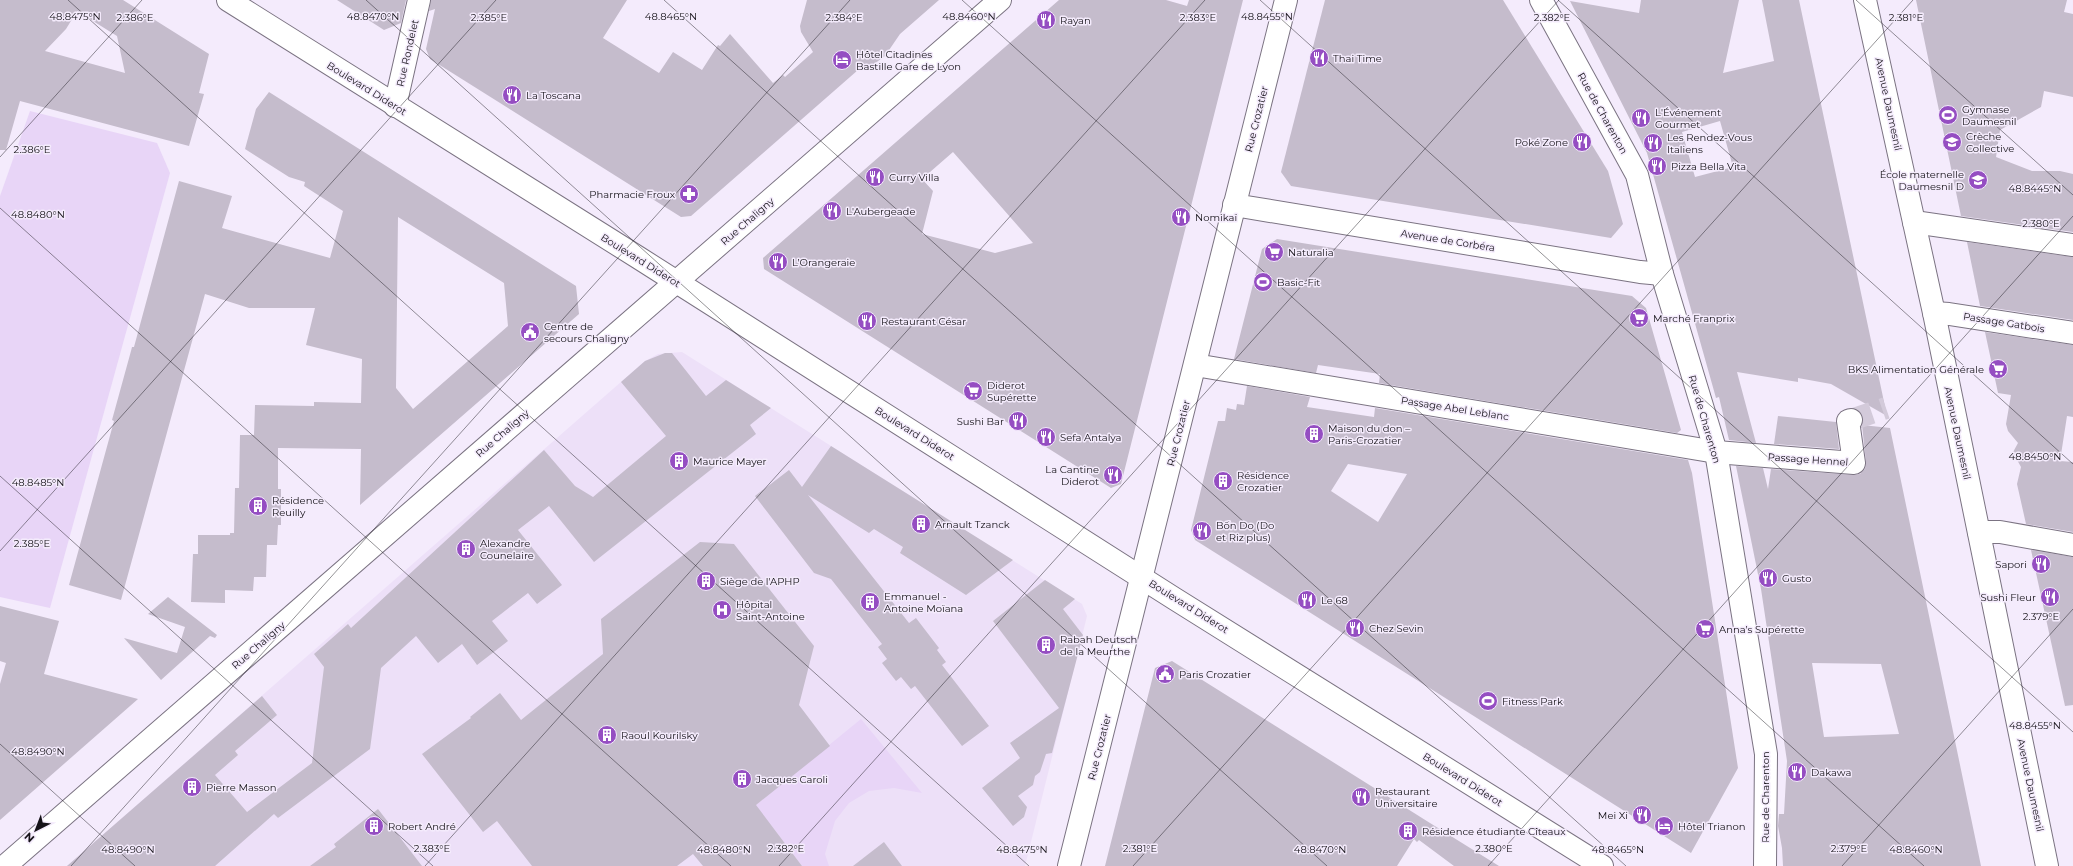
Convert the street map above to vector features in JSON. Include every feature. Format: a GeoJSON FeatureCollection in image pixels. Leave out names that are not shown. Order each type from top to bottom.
{"type":"FeatureCollection","features":[{"type":"Feature","properties":{"kind":"street","name":"Boulevard Diderot"},"geometry":{"type":"LineString","coordinates":[[228,0],[1602,866]]}},
{"type":"Feature","properties":{"kind":"street","name":"Rue Rondelet"},"geometry":{"type":"LineString","coordinates":[[395,106],[419,0]]}},
{"type":"Feature","properties":{"kind":"street","name":"Rue Chaligny"},"geometry":{"type":"LineString","coordinates":[[5,866],[1000,0]]}},
{"type":"Feature","properties":{"kind":"street","name":"Rue Crozatier"},"geometry":{"type":"LineString","coordinates":[[1069,866],[1286,0]]}},
{"type":"Feature","properties":{"kind":"street","name":"Rue de Charenton"},"geometry":{"type":"LineString","coordinates":[[1541,0],[1637,175],[1662,274],[1716,452],[1766,754],[1764,866]]}},
{"type":"Feature","properties":{"kind":"street","name":"Avenue Daumesnil"},"geometry":{"type":"LineString","coordinates":[[1865,0],[1934,314],[2047,866]]}},
{"type":"Feature","properties":{"kind":"street","name":"Avenue de Corbéra"},"geometry":{"type":"LineString","coordinates":[[1234,205],[1640,272],[1662,274]]}},
{"type":"Feature","properties":{"kind":"street"},"geometry":{"type":"LineString","coordinates":[[1914,222],[2073,245]]}},
{"type":"Feature","properties":{"kind":"street","name":"Passage Gatbois"},"geometry":{"type":"LineString","coordinates":[[1934,314],[1949,314],[2073,333]]}},
{"type":"Feature","properties":{"kind":"street","name":"Passage Abel Leblanc"},"geometry":{"type":"LineString","coordinates":[[1195,365],[1716,452]]}},
{"type":"Feature","properties":{"kind":"street","name":"Passage Hennel"},"geometry":{"type":"LineString","coordinates":[[1716,452],[1854,463],[1848,421],[1852,420]]}},
{"type":"Feature","properties":{"kind":"street"},"geometry":{"type":"LineString","coordinates":[[1979,532],[2000,532],[2073,545]]}},
{"type":"Feature","properties":{"kind":"shaded area"},"geometry":{"type":"Polygon","coordinates":[[[30,111],[157,143],[170,173],[50,608],[0,597],[0,196],[30,111]]]}},
{"type":"Feature","properties":{"kind":"shaded area","name":"Hôpital Saint-Antoine"},"geometry":{"type":"Polygon","coordinates":[[[682,352],[1082,604],[1087,616],[1025,866],[67,866],[645,361],[658,354],[682,352]]]}},
{"type":"Feature","properties":{"kind":"shaded area"},"geometry":{"type":"Polygon","coordinates":[[[861,719],[922,793],[894,788],[869,791],[849,803],[835,821],[825,854],[829,866],[802,866],[771,825],[746,813],[861,719]]]}},
{"type":"Feature","properties":{"kind":"building"},"geometry":{"type":"Polygon","coordinates":[[[0,0],[123,0],[209,54],[199,93],[204,94],[189,146],[20,101],[6,150],[0,150],[0,0]],[[77,11],[66,29],[45,51],[125,73],[117,36],[77,11]]]}},
{"type":"Feature","properties":{"kind":"building"},"geometry":{"type":"Polygon","coordinates":[[[337,0],[406,0],[401,23],[384,30],[337,0]]]}},
{"type":"Feature","properties":{"kind":"building"},"geometry":{"type":"Polygon","coordinates":[[[431,0],[627,0],[603,38],[659,73],[673,52],[702,70],[718,45],[720,46],[730,34],[773,83],[783,75],[785,77],[813,52],[801,32],[800,26],[807,0],[939,0],[900,34],[885,56],[874,64],[858,70],[691,216],[681,217],[430,59],[426,49],[435,9],[429,11],[431,0]]]}},
{"type":"Feature","properties":{"kind":"building"},"geometry":{"type":"Polygon","coordinates":[[[1059,0],[1166,0],[1187,6],[1189,0],[1243,0],[1121,484],[1111,488],[764,269],[763,258],[1059,0]],[[953,152],[922,179],[933,191],[922,234],[995,253],[1033,243],[953,152]]]}},
{"type":"Feature","properties":{"kind":"building"},"geometry":{"type":"Polygon","coordinates":[[[1325,0],[1503,0],[1608,171],[1623,224],[1611,238],[1291,186],[1281,172],[1325,0]]]}},
{"type":"Feature","properties":{"kind":"building"},"geometry":{"type":"Polygon","coordinates":[[[1641,0],[1739,0],[1723,73],[1774,61],[1762,0],[1799,0],[1887,416],[1831,384],[1798,378],[1798,382],[1737,372],[1756,443],[1729,440],[1719,397],[1716,398],[1647,153],[1570,1],[1639,13],[1641,0]],[[1720,121],[1682,132],[1695,177],[1733,167],[1720,121]]]}},
{"type":"Feature","properties":{"kind":"building"},"geometry":{"type":"Polygon","coordinates":[[[1916,0],[2067,0],[2064,12],[2073,14],[2073,97],[2044,91],[2041,107],[2000,130],[1996,157],[2032,171],[2060,171],[2073,174],[2073,232],[1961,216],[1916,0]]]}},
{"type":"Feature","properties":{"kind":"building"},"geometry":{"type":"Polygon","coordinates":[[[269,92],[576,286],[579,314],[360,505],[361,449],[278,448],[278,489],[281,489],[281,525],[278,525],[277,545],[267,545],[266,577],[254,577],[253,591],[225,590],[225,603],[191,602],[193,554],[198,554],[198,535],[230,535],[230,533],[234,533],[235,488],[239,488],[240,435],[254,435],[255,405],[314,406],[314,402],[361,403],[362,359],[306,345],[315,308],[249,308],[205,294],[121,600],[69,585],[114,421],[112,420],[132,347],[134,347],[179,181],[232,196],[222,228],[330,258],[343,211],[304,186],[305,182],[289,177],[245,149],[256,109],[269,92]],[[398,217],[396,388],[413,409],[508,326],[504,283],[398,217]]]}},
{"type":"Feature","properties":{"kind":"building"},"geometry":{"type":"Polygon","coordinates":[[[1277,239],[1632,296],[1646,308],[1681,430],[1677,433],[1379,383],[1380,374],[1318,365],[1316,373],[1234,359],[1262,249],[1277,239]]]}},
{"type":"Feature","properties":{"kind":"building"},"geometry":{"type":"Polygon","coordinates":[[[1967,242],[2073,257],[2073,320],[1980,306],[1967,242]]]}},
{"type":"Feature","properties":{"kind":"building"},"geometry":{"type":"Polygon","coordinates":[[[1985,332],[2073,345],[2073,417],[2067,416],[2060,461],[2073,462],[2073,532],[2026,524],[2017,484],[2021,467],[2012,454],[2018,443],[2008,431],[2006,424],[2011,395],[1998,393],[1985,332]]]}},
{"type":"Feature","properties":{"kind":"building"},"geometry":{"type":"Polygon","coordinates":[[[665,353],[672,353],[706,396],[726,380],[771,408],[750,425],[756,434],[594,562],[549,506],[518,530],[562,585],[537,604],[528,593],[492,621],[508,641],[477,665],[462,644],[438,663],[416,636],[381,668],[370,749],[278,818],[274,814],[215,866],[67,866],[262,696],[277,715],[235,751],[238,755],[215,775],[247,812],[312,763],[324,667],[314,654],[348,624],[351,628],[544,450],[575,486],[593,497],[666,436],[621,382],[645,361],[665,353]]]}},
{"type":"Feature","properties":{"kind":"building"},"geometry":{"type":"Polygon","coordinates":[[[1247,386],[1310,397],[1307,407],[1374,417],[1375,408],[1688,460],[1692,473],[1738,768],[1691,853],[1195,540],[1191,530],[1218,421],[1225,421],[1227,408],[1236,410],[1237,404],[1244,405],[1247,386]],[[1348,464],[1331,491],[1378,522],[1407,474],[1348,464]]]}},
{"type":"Feature","properties":{"kind":"building"},"geometry":{"type":"Polygon","coordinates":[[[1778,416],[1836,422],[1839,449],[1774,444],[1778,416]]]}},
{"type":"Feature","properties":{"kind":"building"},"geometry":{"type":"Polygon","coordinates":[[[1862,425],[1890,428],[1981,866],[1783,866],[1782,848],[1778,826],[1779,814],[1784,814],[1787,761],[1761,589],[1736,466],[1763,468],[1768,489],[1771,469],[1853,475],[1860,474],[1865,469],[1866,462],[1862,425]],[[1812,663],[1824,737],[1899,734],[1881,664],[1812,663]]]}},
{"type":"Feature","properties":{"kind":"building"},"geometry":{"type":"Polygon","coordinates":[[[831,446],[1013,560],[966,595],[900,553],[903,547],[874,529],[869,533],[808,495],[909,623],[916,618],[939,648],[937,650],[946,662],[942,665],[989,726],[962,746],[915,686],[911,689],[901,677],[896,681],[882,663],[887,659],[878,647],[882,644],[831,579],[814,573],[755,496],[789,470],[802,487],[831,446]]]}},
{"type":"Feature","properties":{"kind":"building"},"geometry":{"type":"Polygon","coordinates":[[[700,542],[734,544],[814,646],[799,705],[830,746],[756,805],[802,866],[703,866],[693,854],[677,866],[532,866],[497,821],[483,832],[422,754],[471,718],[470,717],[500,693],[521,720],[603,654],[601,619],[700,542]]]}},
{"type":"Feature","properties":{"kind":"building"},"geometry":{"type":"Polygon","coordinates":[[[2031,550],[2073,557],[2073,705],[2065,706],[2031,550]]]}},
{"type":"Feature","properties":{"kind":"building","name":"Rabah Deutsch de la Meurthe"},"geometry":{"type":"Polygon","coordinates":[[[1045,580],[1075,599],[1063,609],[1083,635],[1052,753],[1046,754],[1040,772],[1035,776],[1033,785],[1018,796],[1027,807],[1024,817],[1013,826],[982,788],[1020,758],[1010,743],[1059,708],[993,621],[1045,580]]]}},
{"type":"Feature","properties":{"kind":"building"},"geometry":{"type":"Polygon","coordinates":[[[168,597],[217,635],[215,638],[210,636],[161,680],[124,638],[177,653],[185,627],[148,614],[168,597]]]}},
{"type":"Feature","properties":{"kind":"building"},"geometry":{"type":"Polygon","coordinates":[[[0,606],[59,621],[44,674],[138,699],[0,820],[0,684],[6,663],[0,661],[0,606]]]}},
{"type":"Feature","properties":{"kind":"building"},"geometry":{"type":"Polygon","coordinates":[[[1172,661],[1499,866],[1454,866],[1419,840],[1417,842],[1414,839],[1397,866],[1105,866],[1155,668],[1172,661]]]}},
{"type":"Feature","properties":{"kind":"building","name":"Robert André"},"geometry":{"type":"Polygon","coordinates":[[[378,809],[422,866],[310,866],[336,847],[334,844],[378,809]]]}},
{"type":"Feature","properties":{"kind":"building"},"geometry":{"type":"Polygon","coordinates":[[[884,842],[902,866],[853,866],[884,842]]]}},
{"type":"Feature","properties":{"kind":"tunnel"},"geometry":{"type":"LineString","coordinates":[[1851,420],[1886,408]]}},
{"type":"Feature","properties":{"kind":"place","name":"Rayan"},"geometry":{"type":"Point","coordinates":[1046,20]}},
{"type":"Feature","properties":{"kind":"place","name":"Thai Time"},"geometry":{"type":"Point","coordinates":[1319,58]}},
{"type":"Feature","properties":{"kind":"place","name":"Hôtel Citadines Bastille Gare de Lyon"},"geometry":{"type":"Point","coordinates":[842,60]}},
{"type":"Feature","properties":{"kind":"place","name":"La Toscana"},"geometry":{"type":"Point","coordinates":[512,95]}},
{"type":"Feature","properties":{"kind":"place","name":"Gymnase Daumesnil"},"geometry":{"type":"Point","coordinates":[1948,115]}},
{"type":"Feature","properties":{"kind":"place","name":"L'Événement Gourmet"},"geometry":{"type":"Point","coordinates":[1641,118]}},
{"type":"Feature","properties":{"kind":"place","name":"Poké Zone"},"geometry":{"type":"Point","coordinates":[1582,142]}},
{"type":"Feature","properties":{"kind":"place","name":"Crèche Collective"},"geometry":{"type":"Point","coordinates":[1952,142]}},
{"type":"Feature","properties":{"kind":"place","name":"Les Rendez-Vous Italiens"},"geometry":{"type":"Point","coordinates":[1653,143]}},
{"type":"Feature","properties":{"kind":"place","name":"Pizza Bella Vita"},"geometry":{"type":"Point","coordinates":[1657,166]}},
{"type":"Feature","properties":{"kind":"place","name":"Curry Villa"},"geometry":{"type":"Point","coordinates":[875,177]}},
{"type":"Feature","properties":{"kind":"place","name":"École maternelle Daumesnil D"},"geometry":{"type":"Point","coordinates":[1978,180]}},
{"type":"Feature","properties":{"kind":"place","name":"Pharmacie Froux"},"geometry":{"type":"Point","coordinates":[689,194]}},
{"type":"Feature","properties":{"kind":"place","name":"L'Aubergeade"},"geometry":{"type":"Point","coordinates":[832,211]}},
{"type":"Feature","properties":{"kind":"place","name":"Nomikaï"},"geometry":{"type":"Point","coordinates":[1181,217]}},
{"type":"Feature","properties":{"kind":"place","name":"Naturalia"},"geometry":{"type":"Point","coordinates":[1274,252]}},
{"type":"Feature","properties":{"kind":"place","name":"L’Orangeraie"},"geometry":{"type":"Point","coordinates":[778,262]}},
{"type":"Feature","properties":{"kind":"place","name":"Basic-Fit"},"geometry":{"type":"Point","coordinates":[1263,282]}},
{"type":"Feature","properties":{"kind":"place","name":"Marché Franprix"},"geometry":{"type":"Point","coordinates":[1639,318]}},
{"type":"Feature","properties":{"kind":"place","name":"Restaurant César"},"geometry":{"type":"Point","coordinates":[867,321]}},
{"type":"Feature","properties":{"kind":"place","name":"Centre de secours Chaligny"},"geometry":{"type":"Point","coordinates":[530,332]}},
{"type":"Feature","properties":{"kind":"place","name":"BKS Alimentation Générale"},"geometry":{"type":"Point","coordinates":[1998,369]}},
{"type":"Feature","properties":{"kind":"place","name":"Diderot Supérette"},"geometry":{"type":"Point","coordinates":[973,391]}},
{"type":"Feature","properties":{"kind":"place","name":"Sushi Bar"},"geometry":{"type":"Point","coordinates":[1018,421]}},
{"type":"Feature","properties":{"kind":"place","name":"Maison du don – Paris-Crozatier"},"geometry":{"type":"Point","coordinates":[1314,434]}},
{"type":"Feature","properties":{"kind":"place","name":"Sefa Antalya"},"geometry":{"type":"Point","coordinates":[1046,437]}},
{"type":"Feature","properties":{"kind":"place","name":"Maurice Mayer"},"geometry":{"type":"Point","coordinates":[679,461]}},
{"type":"Feature","properties":{"kind":"place","name":"La Cantine Diderot"},"geometry":{"type":"Point","coordinates":[1113,475]}},
{"type":"Feature","properties":{"kind":"place","name":"Résidence Crozatier"},"geometry":{"type":"Point","coordinates":[1223,481]}},
{"type":"Feature","properties":{"kind":"place","name":"Résidence Reuilly"},"geometry":{"type":"Point","coordinates":[258,506]}},
{"type":"Feature","properties":{"kind":"place","name":"Arnault Tzanck"},"geometry":{"type":"Point","coordinates":[921,524]}},
{"type":"Feature","properties":{"kind":"place","name":"Bốn Do (Do et Riz plus)"},"geometry":{"type":"Point","coordinates":[1202,531]}},
{"type":"Feature","properties":{"kind":"place","name":"Alexandre Counelaire"},"geometry":{"type":"Point","coordinates":[466,549]}},
{"type":"Feature","properties":{"kind":"place","name":"Sapori"},"geometry":{"type":"Point","coordinates":[2041,564]}},
{"type":"Feature","properties":{"kind":"place","name":"Gusto"},"geometry":{"type":"Point","coordinates":[1768,578]}},
{"type":"Feature","properties":{"kind":"place","name":"Siège de l'APHP"},"geometry":{"type":"Point","coordinates":[706,581]}},
{"type":"Feature","properties":{"kind":"place","name":"Sushi Fleur"},"geometry":{"type":"Point","coordinates":[2050,597]}},
{"type":"Feature","properties":{"kind":"place","name":"Le 68"},"geometry":{"type":"Point","coordinates":[1307,600]}},
{"type":"Feature","properties":{"kind":"place","name":"Emmanuel - Antoine Moïana"},"geometry":{"type":"Point","coordinates":[870,602]}},
{"type":"Feature","properties":{"kind":"place","name":"Hôpital Saint-Antoine"},"geometry":{"type":"Point","coordinates":[722,610]}},
{"type":"Feature","properties":{"kind":"place","name":"Chez Sevin"},"geometry":{"type":"Point","coordinates":[1355,628]}},
{"type":"Feature","properties":{"kind":"place","name":"Anna’s Supérette"},"geometry":{"type":"Point","coordinates":[1705,629]}},
{"type":"Feature","properties":{"kind":"place","name":"Rabah Deutsch de la Meurthe"},"geometry":{"type":"Point","coordinates":[1046,645]}},
{"type":"Feature","properties":{"kind":"place","name":"Paris Crozatier"},"geometry":{"type":"Point","coordinates":[1165,674]}},
{"type":"Feature","properties":{"kind":"place","name":"Fitness Park"},"geometry":{"type":"Point","coordinates":[1488,701]}},
{"type":"Feature","properties":{"kind":"place","name":"Raoul Kourilsky"},"geometry":{"type":"Point","coordinates":[607,735]}},
{"type":"Feature","properties":{"kind":"place","name":"Dakawa"},"geometry":{"type":"Point","coordinates":[1797,772]}},
{"type":"Feature","properties":{"kind":"place","name":"Jacques Caroli"},"geometry":{"type":"Point","coordinates":[742,779]}},
{"type":"Feature","properties":{"kind":"place","name":"Pierre Masson"},"geometry":{"type":"Point","coordinates":[192,787]}},
{"type":"Feature","properties":{"kind":"place","name":"Restaurant Universitaire"},"geometry":{"type":"Point","coordinates":[1361,797]}},
{"type":"Feature","properties":{"kind":"place","name":"Mei Xi"},"geometry":{"type":"Point","coordinates":[1642,815]}},
{"type":"Feature","properties":{"kind":"place","name":"Robert André"},"geometry":{"type":"Point","coordinates":[374,826]}},
{"type":"Feature","properties":{"kind":"place","name":"Hôtel Trianon"},"geometry":{"type":"Point","coordinates":[1664,826]}},
{"type":"Feature","properties":{"kind":"place","name":"Résidence étudiante Cîteaux"},"geometry":{"type":"Point","coordinates":[1408,831]}}]}
